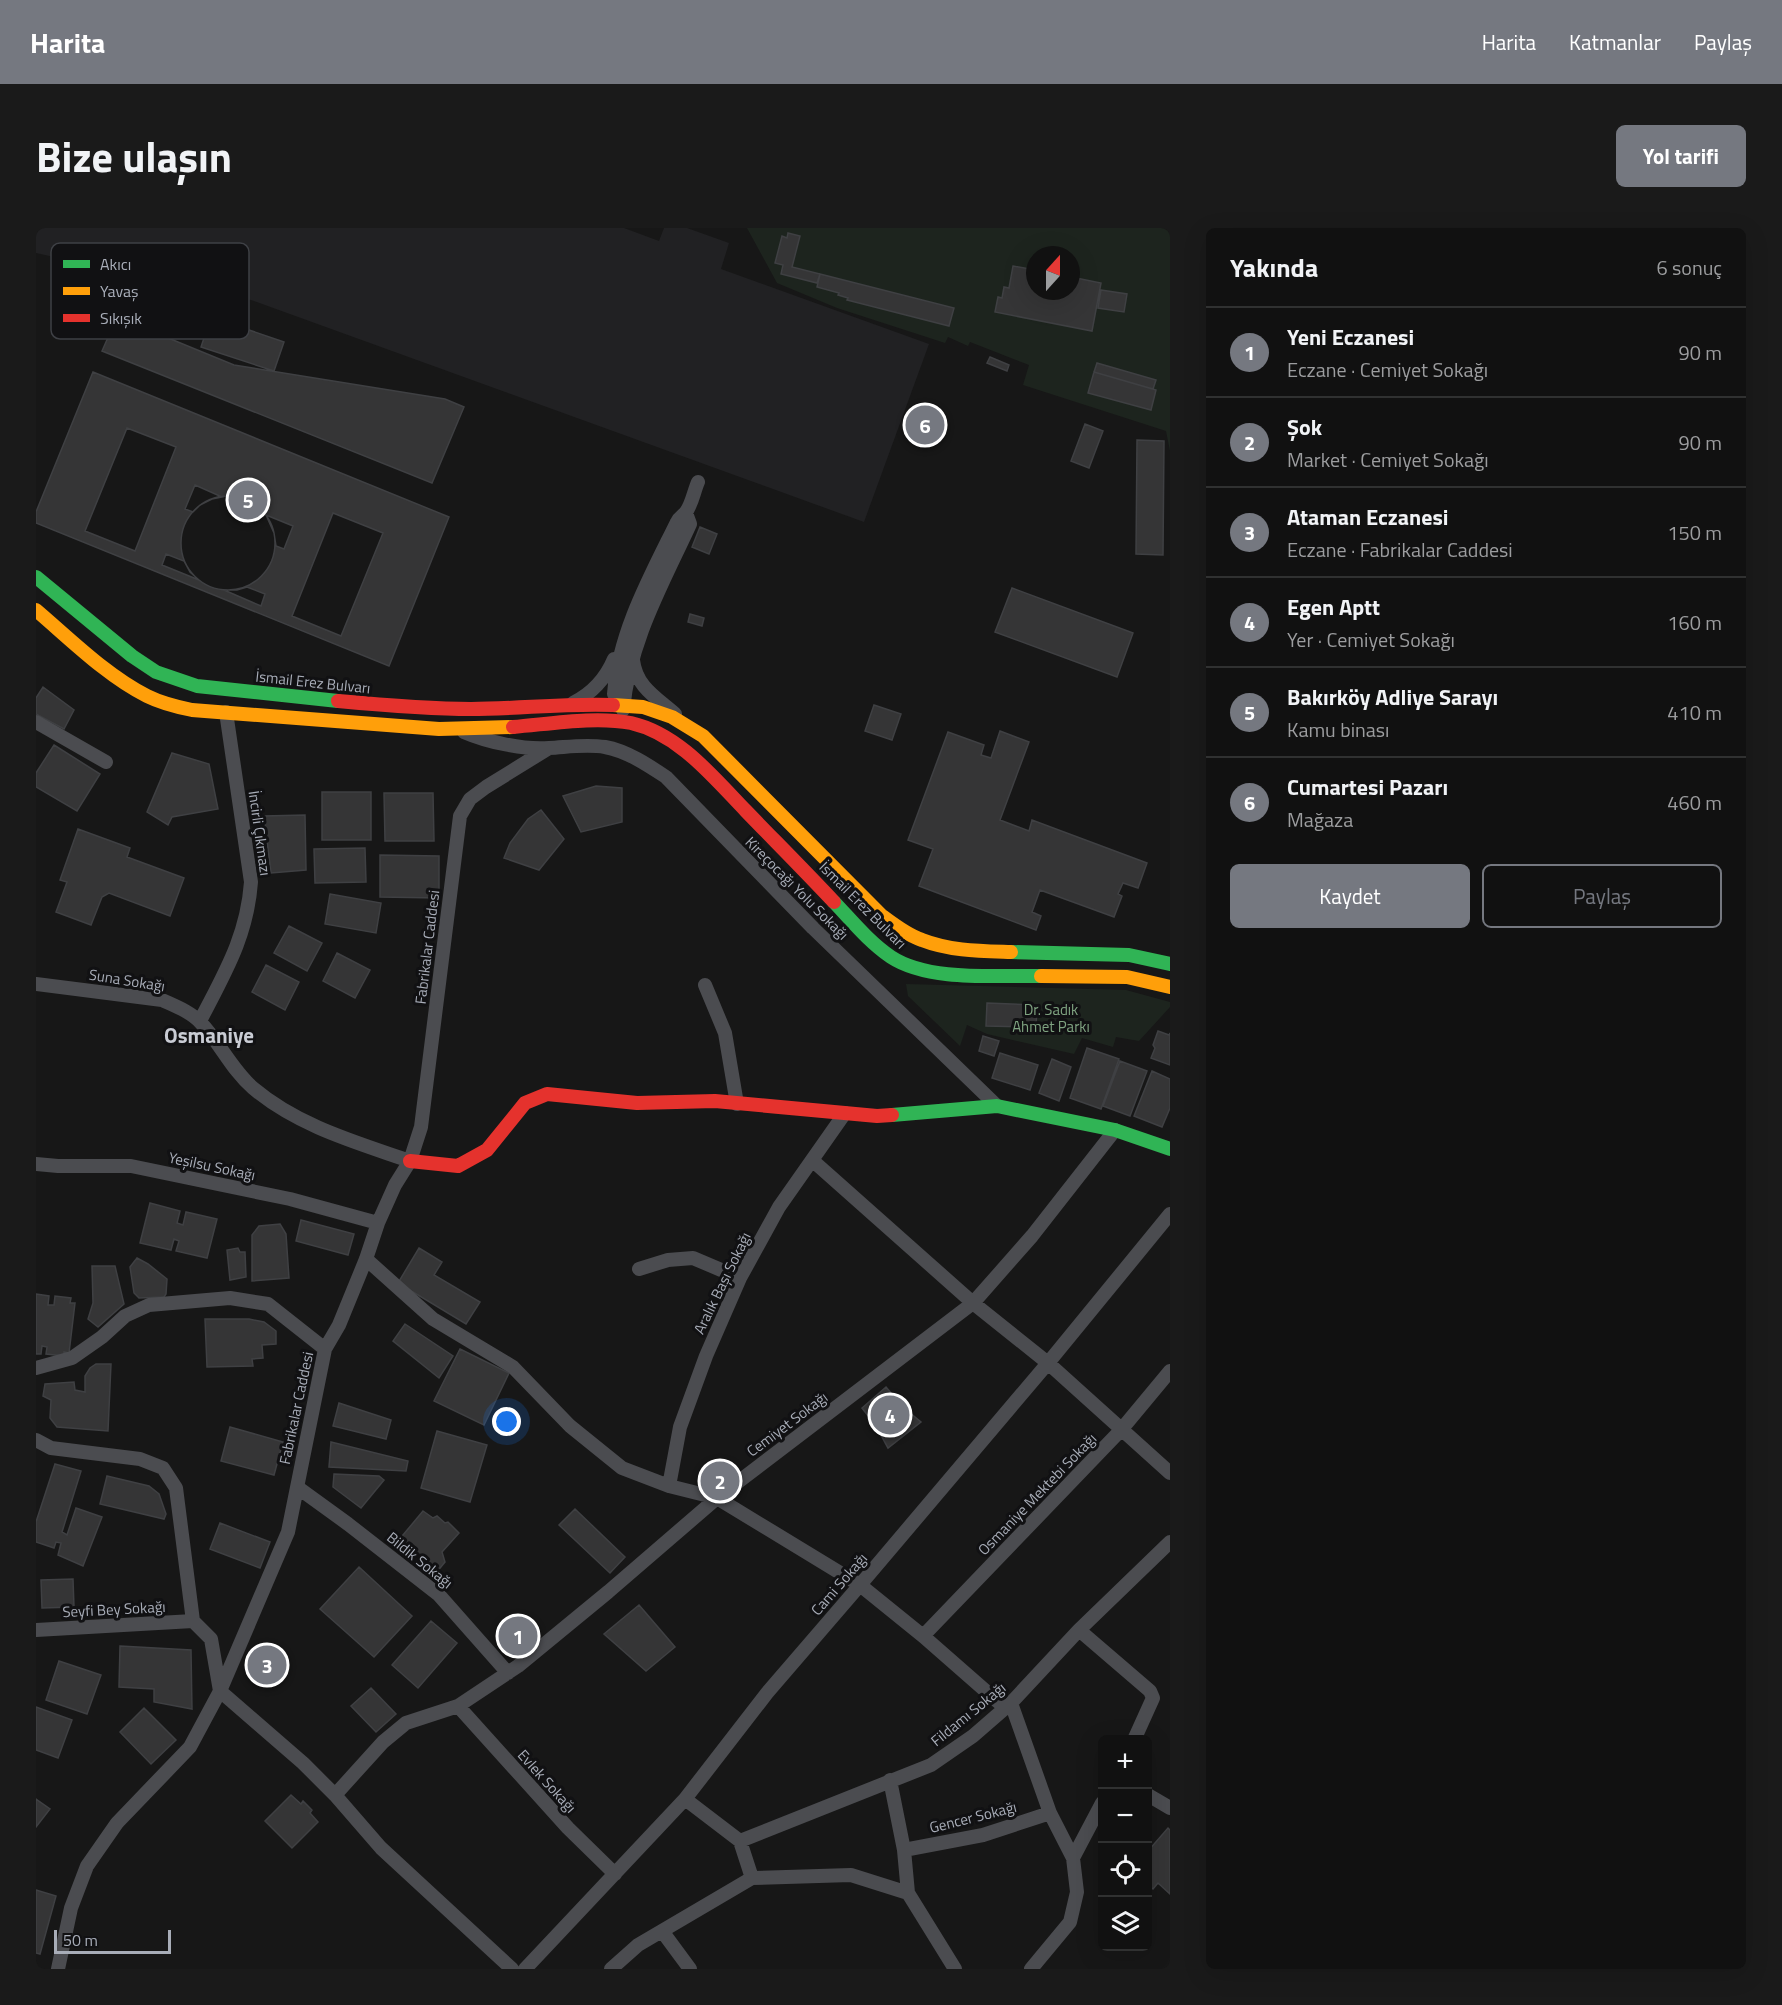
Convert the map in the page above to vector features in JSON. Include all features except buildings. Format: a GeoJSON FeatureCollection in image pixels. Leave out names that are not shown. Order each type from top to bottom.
{"type":"FeatureCollection","features":[{"type":"Feature","properties":{"kind":"street"},"geometry":{"type":"LineString","coordinates":[[570,704],[581,699],[603,679],[612,665],[639,601],[679,518],[686,513],[698,482]]}},
{"type":"Feature","properties":{"kind":"street"},"geometry":{"type":"LineString","coordinates":[[622,723],[632,654],[641,629],[690,524],[686,513]]}},
{"type":"Feature","properties":{"kind":"street","name":"İsmail Erez Bulvarı"},"geometry":{"type":"LineString","coordinates":[[36,577],[132,656],[166,676],[196,687],[398,707],[472,710],[570,704],[643,707],[658,711],[688,726],[732,764],[881,915],[921,940],[960,950],[1129,955],[1170,964]]}},
{"type":"Feature","properties":{"kind":"street","name":"İsmail Erez Bulvarı"},"geometry":{"type":"LineString","coordinates":[[36,610],[144,695],[175,706],[226,712],[458,729],[575,722],[637,724],[663,736],[685,751],[795,860],[875,945],[895,961],[912,969],[938,974],[1127,977],[1170,987]]}},
{"type":"Feature","properties":{"kind":"street"},"geometry":{"type":"LineString","coordinates":[[623,706],[614,694],[615,677],[624,638]]}},
{"type":"Feature","properties":{"kind":"street"},"geometry":{"type":"LineString","coordinates":[[632,654],[638,677],[644,688],[688,726]]}},
{"type":"Feature","properties":{"kind":"street","name":"İncirli Çıkmazı"},"geometry":{"type":"LineString","coordinates":[[200,1022],[229,965],[244,928],[249,907],[251,882],[226,712]]}},
{"type":"Feature","properties":{"kind":"street"},"geometry":{"type":"LineString","coordinates":[[36,722],[106,762]]}},
{"type":"Feature","properties":{"kind":"street","name":"Kireçocağı Yolu Sokağı"},"geometry":{"type":"LineString","coordinates":[[458,729],[475,737],[495,742],[549,748],[565,745],[605,747],[639,760],[666,777],[813,928],[997,1106]]}},
{"type":"Feature","properties":{"kind":"street","name":"Fabrikalar Caddesi"},"geometry":{"type":"LineString","coordinates":[[58,1969],[71,1908],[87,1866],[117,1823],[190,1747],[220,1691],[288,1532],[325,1349],[339,1325],[395,1185],[410,1161],[421,1127],[460,816],[470,799],[549,748]]}},
{"type":"Feature","properties":{"kind":"street","name":"Suna Sokağı"},"geometry":{"type":"LineString","coordinates":[[36,984],[162,1000],[179,1007],[200,1022],[251,1086],[281,1108],[317,1128],[410,1161]]}},
{"type":"Feature","properties":{"kind":"street"},"geometry":{"type":"LineString","coordinates":[[705,984],[725,1033],[737,1104]]}},
{"type":"Feature","properties":{"kind":"street"},"geometry":{"type":"LineString","coordinates":[[410,1161],[458,1166],[487,1150],[525,1103],[547,1094],[637,1103],[715,1101],[877,1116],[997,1106],[1115,1130],[1170,1149]]}},
{"type":"Feature","properties":{"kind":"street","name":"Aralık Başı Sokağı"},"geometry":{"type":"LineString","coordinates":[[669,1486],[680,1427],[706,1356],[740,1278],[778,1207],[845,1113]]}},
{"type":"Feature","properties":{"kind":"street","name":"Cemiyet Sokağı"},"geometry":{"type":"LineString","coordinates":[[334,1795],[384,1742],[406,1723],[458,1706],[508,1673],[608,1592],[717,1498],[973,1303],[1032,1236],[1115,1130]]}},
{"type":"Feature","properties":{"kind":"street"},"geometry":{"type":"LineString","coordinates":[[812,1160],[973,1303],[1048,1363],[1170,1473]]}},
{"type":"Feature","properties":{"kind":"street","name":"Yeşilsu Sokağı"},"geometry":{"type":"LineString","coordinates":[[36,1164],[131,1166],[290,1199],[378,1223]]}},
{"type":"Feature","properties":{"kind":"street","name":"Cami Sokağı"},"geometry":{"type":"LineString","coordinates":[[525,1969],[685,1798],[767,1693],[1048,1363],[1170,1214]]}},
{"type":"Feature","properties":{"kind":"street"},"geometry":{"type":"LineString","coordinates":[[639,1269],[668,1260],[693,1258],[740,1278]]}},
{"type":"Feature","properties":{"kind":"street"},"geometry":{"type":"LineString","coordinates":[[366,1259],[434,1319],[513,1367],[570,1426],[622,1468],[669,1486],[717,1498],[860,1586],[1007,1705],[1050,1813],[1073,1858],[1077,1892],[1070,1922],[1031,1969]]}},
{"type":"Feature","properties":{"kind":"street"},"geometry":{"type":"LineString","coordinates":[[36,1368],[72,1358],[102,1337],[125,1316],[149,1305],[231,1298],[268,1304],[325,1349]]}},
{"type":"Feature","properties":{"kind":"street","name":"Osmaniye Mektebi Sokağı"},"geometry":{"type":"LineString","coordinates":[[923,1636],[1121,1430],[1170,1371]]}},
{"type":"Feature","properties":{"kind":"street"},"geometry":{"type":"LineString","coordinates":[[36,1440],[51,1449],[140,1459],[163,1468],[176,1488],[193,1621],[211,1639],[220,1691],[303,1762],[381,1848],[512,1969]]}},
{"type":"Feature","properties":{"kind":"street","name":"Bildik Sokağı"},"geometry":{"type":"LineString","coordinates":[[297,1488],[348,1524],[439,1595],[508,1673]]}},
{"type":"Feature","properties":{"kind":"street","name":"Fildamı Sokağı"},"geometry":{"type":"LineString","coordinates":[[740,1841],[931,1765],[973,1736],[1170,1542]]}},
{"type":"Feature","properties":{"kind":"street","name":"Seyfi Bey Sokağı"},"geometry":{"type":"LineString","coordinates":[[36,1630],[193,1621]]}},
{"type":"Feature","properties":{"kind":"street"},"geometry":{"type":"LineString","coordinates":[[1079,1630],[1150,1691],[1153,1698],[1136,1735]]}},
{"type":"Feature","properties":{"kind":"street","name":"Evlek Sokağı"},"geometry":{"type":"LineString","coordinates":[[458,1706],[568,1828],[615,1874]]}},
{"type":"Feature","properties":{"kind":"street"},"geometry":{"type":"LineString","coordinates":[[890,1780],[904,1850],[908,1893],[955,1969]]}},
{"type":"Feature","properties":{"kind":"street"},"geometry":{"type":"LineString","coordinates":[[1152,1797],[1170,1808]]}},
{"type":"Feature","properties":{"kind":"street"},"geometry":{"type":"LineString","coordinates":[[685,1798],[740,1841],[753,1878]]}},
{"type":"Feature","properties":{"kind":"street"},"geometry":{"type":"LineString","coordinates":[[1073,1858],[1098,1811]]}},
{"type":"Feature","properties":{"kind":"street","name":"Gencer Sokağı"},"geometry":{"type":"LineString","coordinates":[[904,1850],[983,1835],[1050,1813]]}},
{"type":"Feature","properties":{"kind":"street"},"geometry":{"type":"LineString","coordinates":[[611,1969],[638,1945],[753,1878],[851,1875],[908,1893]]}},
{"type":"Feature","properties":{"kind":"street"},"geometry":{"type":"LineString","coordinates":[[662,1931],[690,1969]]}},
{"type":"Feature","properties":{"kind":"shaded area"},"geometry":{"type":"Polygon","coordinates":[[[36,228],[624,228],[659,241],[664,228],[687,228],[729,243],[721,269],[929,344],[864,522],[249,300],[249,243],[51,243],[51,256],[36,253],[36,228]]]}},
{"type":"Feature","properties":{"kind":"green space"},"geometry":{"type":"Polygon","coordinates":[[[747,228],[1170,228],[1170,451],[1166,431],[1023,385],[1029,365],[970,342],[968,346],[948,337],[945,343],[837,308],[777,283],[747,228]]]}},
{"type":"Feature","properties":{"kind":"green space","name":"Dr. Sadık Ahmet Parkı"},"geometry":{"type":"Polygon","coordinates":[[[906,984],[1126,990],[1170,1002],[1170,1007],[1139,1041],[1116,1037],[1113,1047],[1082,1038],[1074,1054],[987,1034],[967,1025],[960,1046],[908,996],[906,984]]]}},
{"type":"Feature","properties":{"kind":"traffic: fast"},"geometry":{"type":"LineString","coordinates":[[36,577],[132,656],[156,672],[197,686],[338,701]]}},
{"type":"Feature","properties":{"kind":"traffic: fast"},"geometry":{"type":"LineString","coordinates":[[834,902],[875,945],[907,965],[944,974],[964,976],[1041,976]]}},
{"type":"Feature","properties":{"kind":"traffic: fast"},"geometry":{"type":"LineString","coordinates":[[1011,952],[1129,955],[1170,964]]}},
{"type":"Feature","properties":{"kind":"traffic: fast"},"geometry":{"type":"LineString","coordinates":[[892,1115],[997,1106],[1115,1130],[1170,1149]]}},
{"type":"Feature","properties":{"kind":"traffic: slow"},"geometry":{"type":"LineString","coordinates":[[36,610],[89,656],[132,688],[163,703],[181,708],[439,729],[513,727]]}},
{"type":"Feature","properties":{"kind":"traffic: slow"},"geometry":{"type":"LineString","coordinates":[[613,705],[643,707],[672,717],[703,736],[881,915],[906,932],[933,944],[966,950],[1011,952]]}},
{"type":"Feature","properties":{"kind":"traffic: slow"},"geometry":{"type":"LineString","coordinates":[[1041,976],[1127,977],[1170,987]]}},
{"type":"Feature","properties":{"kind":"traffic: jam"},"geometry":{"type":"LineString","coordinates":[[338,701],[454,709],[613,705]]}},
{"type":"Feature","properties":{"kind":"traffic: jam"},"geometry":{"type":"LineString","coordinates":[[513,727],[603,720],[631,723],[665,737],[708,771],[834,902]]}},
{"type":"Feature","properties":{"kind":"traffic: jam"},"geometry":{"type":"LineString","coordinates":[[410,1161],[458,1166],[487,1150],[525,1103],[547,1094],[637,1103],[715,1101],[877,1116],[892,1115]]}},
{"type":"Feature","properties":{"kind":"place","name":"Cumartesi Pazarı"},"geometry":{"type":"Point","coordinates":[925,425]}},
{"type":"Feature","properties":{"kind":"place","name":"Bakırköy Adliye Sarayı"},"geometry":{"type":"Point","coordinates":[248,500]}},
{"type":"Feature","properties":{"kind":"place","name":"Egen Aptt"},"geometry":{"type":"Point","coordinates":[890,1415]}},
{"type":"Feature","properties":{"kind":"place","name":"Şok"},"geometry":{"type":"Point","coordinates":[720,1481]}},
{"type":"Feature","properties":{"kind":"place","name":"Yeni Eczanesi"},"geometry":{"type":"Point","coordinates":[518,1636]}},
{"type":"Feature","properties":{"kind":"place","name":"Ataman Eczanesi"},"geometry":{"type":"Point","coordinates":[267,1665]}},
{"type":"Feature","properties":{"kind":"district","name":"Osmaniye"},"geometry":{"type":"Point","coordinates":[209,1035]}}]}
